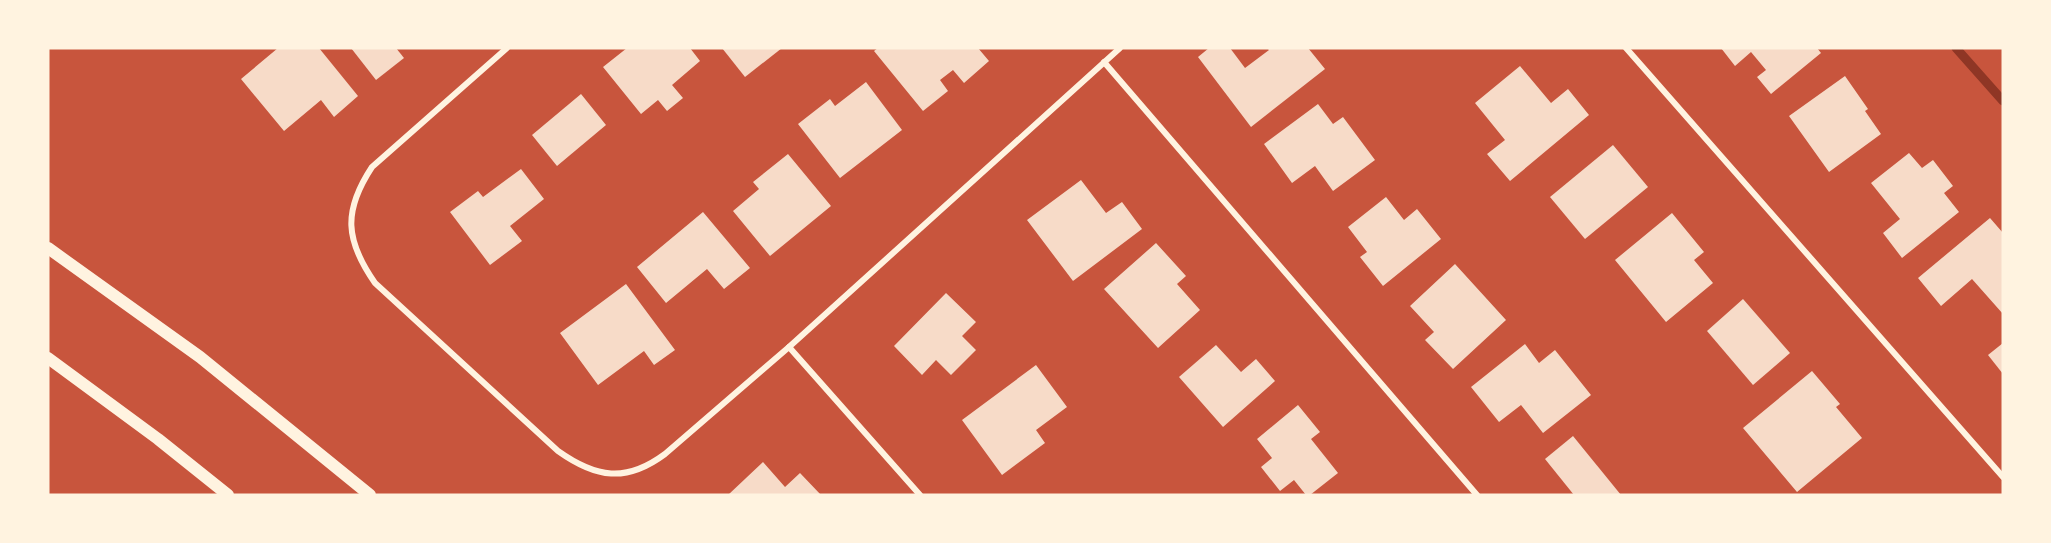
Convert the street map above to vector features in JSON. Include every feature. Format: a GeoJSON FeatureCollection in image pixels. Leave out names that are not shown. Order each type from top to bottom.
{"type":"FeatureCollection","features":[{"type":"Feature","properties":{"kind":"main road"},"geometry":{"type":"LineString","coordinates":[[48,248],[200,357],[370,495]]}},
{"type":"Feature","properties":{"kind":"main road"},"geometry":{"type":"LineString","coordinates":[[48,358],[158,439],[228,495]]}},
{"type":"Feature","properties":{"kind":"street"},"geometry":{"type":"LineString","coordinates":[[507,48],[372,167],[358,187],[352,210],[351,238],[361,263],[375,283],[558,451],[580,466],[604,474],[629,473],[649,466],[665,454],[789,347],[1120,48]]}},
{"type":"Feature","properties":{"kind":"street"},"geometry":{"type":"LineString","coordinates":[[1626,48],[2003,477]]}},
{"type":"Feature","properties":{"kind":"street"},"geometry":{"type":"LineString","coordinates":[[1104,62],[1478,495]]}},
{"type":"Feature","properties":{"kind":"street"},"geometry":{"type":"LineString","coordinates":[[789,347],[920,495]]}},
{"type":"Feature","properties":{"kind":"building"},"geometry":{"type":"Polygon","coordinates":[[[278,48],[319,48],[358,96],[334,117],[321,100],[284,131],[241,79],[278,48]]]}},
{"type":"Feature","properties":{"kind":"building"},"geometry":{"type":"Polygon","coordinates":[[[351,48],[396,48],[404,58],[376,80],[351,48]]]}},
{"type":"Feature","properties":{"kind":"building"},"geometry":{"type":"Polygon","coordinates":[[[627,48],[690,48],[700,61],[672,85],[683,98],[667,111],[658,100],[641,114],[603,67],[627,48]]]}},
{"type":"Feature","properties":{"kind":"building"},"geometry":{"type":"Polygon","coordinates":[[[722,48],[782,48],[745,77],[722,48]]]}},
{"type":"Feature","properties":{"kind":"building"},"geometry":{"type":"Polygon","coordinates":[[[878,48],[978,48],[989,61],[964,83],[953,70],[940,80],[948,91],[923,111],[874,51],[878,48]]]}},
{"type":"Feature","properties":{"kind":"building"},"geometry":{"type":"Polygon","coordinates":[[[1209,48],[1230,48],[1245,68],[1269,50],[1267,48],[1308,48],[1325,69],[1251,127],[1198,57],[1209,48]]]}},
{"type":"Feature","properties":{"kind":"building"},"geometry":{"type":"Polygon","coordinates":[[[1721,48],[1817,48],[1821,53],[1771,94],[1757,77],[1766,70],[1751,52],[1735,66],[1721,48]]]}},
{"type":"Feature","properties":{"kind":"building"},"geometry":{"type":"Polygon","coordinates":[[[1520,66],[1551,103],[1568,89],[1589,115],[1510,181],[1487,154],[1505,140],[1475,103],[1520,66]]]}},
{"type":"Feature","properties":{"kind":"building"},"geometry":{"type":"Polygon","coordinates":[[[1845,76],[1868,109],[1865,111],[1881,134],[1829,172],[1789,116],[1845,76]]]}},
{"type":"Feature","properties":{"kind":"building"},"geometry":{"type":"Polygon","coordinates":[[[866,82],[902,130],[840,178],[798,124],[830,99],[835,106],[866,82]]]}},
{"type":"Feature","properties":{"kind":"building"},"geometry":{"type":"Polygon","coordinates":[[[581,94],[606,125],[557,166],[532,135],[581,94]]]}},
{"type":"Feature","properties":{"kind":"building"},"geometry":{"type":"Polygon","coordinates":[[[1318,104],[1333,124],[1343,117],[1375,160],[1333,191],[1315,166],[1292,183],[1264,144],[1318,104]]]}},
{"type":"Feature","properties":{"kind":"building"},"geometry":{"type":"Polygon","coordinates":[[[1613,145],[1648,187],[1585,239],[1550,197],[1613,145]]]}},
{"type":"Feature","properties":{"kind":"building"},"geometry":{"type":"Polygon","coordinates":[[[1909,153],[1922,168],[1933,160],[1953,186],[1944,193],[1959,212],[1902,258],[1883,233],[1900,219],[1871,183],[1909,153]]]}},
{"type":"Feature","properties":{"kind":"building"},"geometry":{"type":"Polygon","coordinates":[[[788,154],[831,206],[770,256],[733,211],[759,189],[753,182],[788,154]]]}},
{"type":"Feature","properties":{"kind":"building"},"geometry":{"type":"Polygon","coordinates":[[[521,169],[544,199],[510,226],[522,241],[490,265],[450,212],[478,191],[483,197],[521,169]]]}},
{"type":"Feature","properties":{"kind":"building"},"geometry":{"type":"Polygon","coordinates":[[[1081,180],[1106,213],[1122,202],[1142,229],[1073,281],[1027,220],[1081,180]]]}},
{"type":"Feature","properties":{"kind":"building"},"geometry":{"type":"Polygon","coordinates":[[[1386,197],[1404,220],[1417,209],[1441,239],[1383,286],[1360,257],[1367,252],[1348,227],[1386,197]]]}},
{"type":"Feature","properties":{"kind":"building"},"geometry":{"type":"Polygon","coordinates":[[[703,212],[750,268],[724,289],[707,269],[666,303],[637,267],[703,212]]]}},
{"type":"Feature","properties":{"kind":"building"},"geometry":{"type":"Polygon","coordinates":[[[1672,213],[1704,252],[1694,260],[1713,283],[1666,322],[1615,260],[1672,213]]]}},
{"type":"Feature","properties":{"kind":"building"},"geometry":{"type":"Polygon","coordinates":[[[1990,218],[2003,233],[2003,314],[1972,279],[1941,306],[1918,278],[1990,218]]]}},
{"type":"Feature","properties":{"kind":"building"},"geometry":{"type":"Polygon","coordinates":[[[1156,243],[1186,276],[1177,284],[1200,310],[1158,348],[1104,289],[1156,243]]]}},
{"type":"Feature","properties":{"kind":"building"},"geometry":{"type":"Polygon","coordinates":[[[1455,264],[1506,320],[1453,369],[1425,340],[1434,332],[1410,306],[1455,264]]]}},
{"type":"Feature","properties":{"kind":"building"},"geometry":{"type":"Polygon","coordinates":[[[626,284],[675,350],[654,365],[644,351],[598,385],[560,333],[626,284]]]}},
{"type":"Feature","properties":{"kind":"building"},"geometry":{"type":"Polygon","coordinates":[[[946,293],[976,322],[962,336],[976,350],[951,375],[936,360],[922,375],[894,346],[946,293]]]}},
{"type":"Feature","properties":{"kind":"building"},"geometry":{"type":"Polygon","coordinates":[[[1743,299],[1790,353],[1753,385],[1707,331],[1743,299]]]}},
{"type":"Feature","properties":{"kind":"building"},"geometry":{"type":"Polygon","coordinates":[[[2003,343],[2003,374],[1988,355],[2003,343]]]}},
{"type":"Feature","properties":{"kind":"building"},"geometry":{"type":"Polygon","coordinates":[[[1525,344],[1539,363],[1555,350],[1591,395],[1543,433],[1521,405],[1499,422],[1471,387],[1525,344]]]}},
{"type":"Feature","properties":{"kind":"building"},"geometry":{"type":"Polygon","coordinates":[[[1216,345],[1241,372],[1256,359],[1275,381],[1223,427],[1179,377],[1216,345]]]}},
{"type":"Feature","properties":{"kind":"building"},"geometry":{"type":"Polygon","coordinates":[[[1036,365],[1067,407],[1036,430],[1045,443],[1002,475],[962,420],[1036,365]]]}},
{"type":"Feature","properties":{"kind":"building"},"geometry":{"type":"Polygon","coordinates":[[[1812,371],[1840,404],[1836,407],[1862,438],[1797,492],[1743,428],[1812,371]]]}},
{"type":"Feature","properties":{"kind":"building"},"geometry":{"type":"Polygon","coordinates":[[[1298,405],[1320,432],[1311,439],[1338,473],[1310,495],[1306,495],[1294,480],[1280,491],[1261,467],[1272,458],[1257,439],[1298,405]]]}},
{"type":"Feature","properties":{"kind":"building"},"geometry":{"type":"Polygon","coordinates":[[[1573,436],[1621,495],[1574,495],[1545,459],[1573,436]]]}},
{"type":"Feature","properties":{"kind":"building"},"geometry":{"type":"Polygon","coordinates":[[[763,462],[785,487],[800,473],[821,495],[728,495],[763,462]]]}},
{"type":"Feature","properties":{"kind":"waterway"},"geometry":{"type":"LineString","coordinates":[[1956,48],[2003,101]]}}]}
